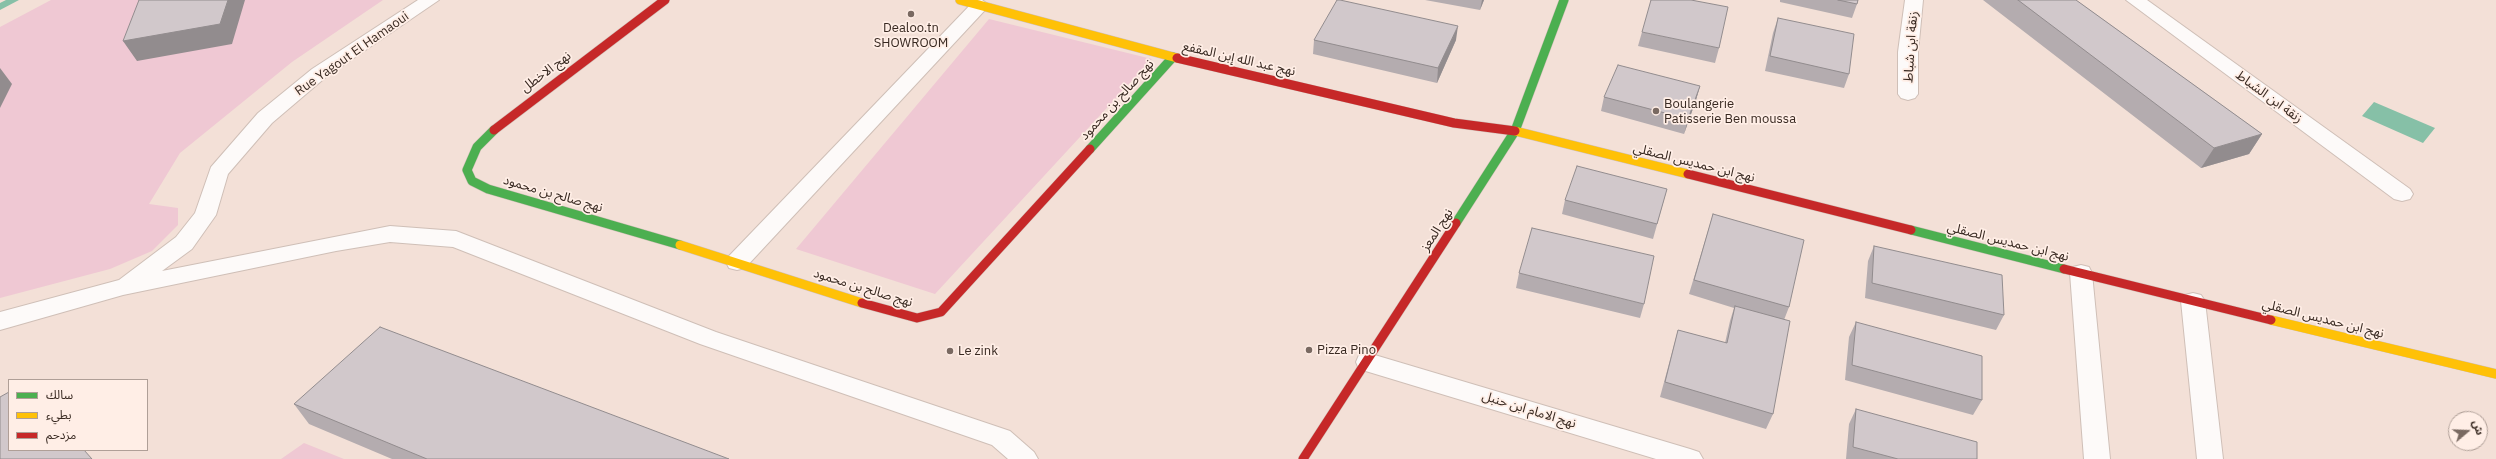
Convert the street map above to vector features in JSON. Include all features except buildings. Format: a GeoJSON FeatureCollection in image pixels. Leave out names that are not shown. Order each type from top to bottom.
{"type":"FeatureCollection","features":[{"type":"Feature","properties":{"kind":"street","name":"Rue Yagout El Hamaoui"},"geometry":{"type":"LineString","coordinates":[[123,287],[184,243],[205,215],[218,172],[265,118],[319,74],[430,0]]}},
{"type":"Feature","properties":{"kind":"street","name":"نهج الاخطل"},"geometry":{"type":"LineString","coordinates":[[472,181],[467,170],[478,147],[500,123],[665,0]]}},
{"type":"Feature","properties":{"kind":"street","name":"نهج عبد الله إبن المقفع"},"geometry":{"type":"LineString","coordinates":[[960,0],[1174,57],[1454,123],[1515,131]]}},
{"type":"Feature","properties":{"kind":"street","name":"نهج المعز"},"geometry":{"type":"LineString","coordinates":[[1303,459],[1368,362],[1515,131],[1564,0]]}},
{"type":"Feature","properties":{"kind":"street","name":"زنقة ابن شباط"},"geometry":{"type":"LineString","coordinates":[[1908,94],[1908,52],[1914,0]]}},
{"type":"Feature","properties":{"kind":"street","name":"زنقة ابن الشباط"},"geometry":{"type":"LineString","coordinates":[[2135,0],[2402,194]]}},
{"type":"Feature","properties":{"kind":"street"},"geometry":{"type":"LineString","coordinates":[[737,262],[980,5]]}},
{"type":"Feature","properties":{"kind":"street","name":"نهج صالح بن محمود"},"geometry":{"type":"LineString","coordinates":[[472,181],[488,189],[737,262],[878,308],[917,318],[941,312],[1174,57]]}},
{"type":"Feature","properties":{"kind":"street","name":"نهج ابن حمديس الصقلي"},"geometry":{"type":"LineString","coordinates":[[1515,131],[2193,301],[2496,374]]}},
{"type":"Feature","properties":{"kind":"street"},"geometry":{"type":"LineString","coordinates":[[2,322],[123,287],[336,243],[390,234],[456,239],[708,338],[1001,438],[1025,459]]}},
{"type":"Feature","properties":{"kind":"street"},"geometry":{"type":"LineString","coordinates":[[2081,273],[2097,459]]}},
{"type":"Feature","properties":{"kind":"street"},"geometry":{"type":"LineString","coordinates":[[2193,301],[2210,459]]}},
{"type":"Feature","properties":{"kind":"street","name":"نهج الامام ابن حنبل"},"geometry":{"type":"LineString","coordinates":[[1368,362],[1690,459]]}},
{"type":"Feature","properties":{"kind":"shaded area"},"geometry":{"type":"Polygon","coordinates":[[[51,0],[383,0],[292,62],[180,153],[149,204],[178,208],[178,225],[152,251],[110,269],[0,298],[0,27],[51,0]]]}},
{"type":"Feature","properties":{"kind":"shaded area"},"geometry":{"type":"Polygon","coordinates":[[[989,19],[1152,59],[935,294],[796,249],[989,19]]]}},
{"type":"Feature","properties":{"kind":"shaded area"},"geometry":{"type":"Polygon","coordinates":[[[2374,102],[2435,128],[2423,143],[2362,116],[2374,102]]]}},
{"type":"Feature","properties":{"kind":"shaded area"},"geometry":{"type":"Polygon","coordinates":[[[304,443],[344,459],[281,459],[304,443]]]}},
{"type":"Feature","properties":{"kind":"waterway"},"geometry":{"type":"LineString","coordinates":[[0,7],[14,0]]}},
{"type":"Feature","properties":{"kind":"traffic: fast"},"geometry":{"type":"LineString","coordinates":[[1456,223],[1515,131],[1564,0]]}},
{"type":"Feature","properties":{"kind":"traffic: fast"},"geometry":{"type":"LineString","coordinates":[[1090,149],[1173,57]]}},
{"type":"Feature","properties":{"kind":"traffic: fast"},"geometry":{"type":"LineString","coordinates":[[494,130],[477,147],[467,170],[472,181],[488,189],[680,245]]}},
{"type":"Feature","properties":{"kind":"traffic: fast"},"geometry":{"type":"LineString","coordinates":[[1911,230],[2064,269]]}},
{"type":"Feature","properties":{"kind":"traffic: slow"},"geometry":{"type":"LineString","coordinates":[[960,0],[1177,58]]}},
{"type":"Feature","properties":{"kind":"traffic: slow"},"geometry":{"type":"LineString","coordinates":[[1515,131],[1688,174]]}},
{"type":"Feature","properties":{"kind":"traffic: slow"},"geometry":{"type":"LineString","coordinates":[[680,245],[862,303]]}},
{"type":"Feature","properties":{"kind":"traffic: slow"},"geometry":{"type":"LineString","coordinates":[[2271,320],[2496,374]]}},
{"type":"Feature","properties":{"kind":"traffic: jam"},"geometry":{"type":"LineString","coordinates":[[494,130],[665,0]]}},
{"type":"Feature","properties":{"kind":"traffic: jam"},"geometry":{"type":"LineString","coordinates":[[1177,58],[1454,123],[1515,131]]}},
{"type":"Feature","properties":{"kind":"traffic: jam"},"geometry":{"type":"LineString","coordinates":[[862,303],[917,318],[941,312],[1090,149]]}},
{"type":"Feature","properties":{"kind":"traffic: jam"},"geometry":{"type":"LineString","coordinates":[[1688,174],[1911,230]]}},
{"type":"Feature","properties":{"kind":"traffic: jam"},"geometry":{"type":"LineString","coordinates":[[1303,459],[1456,223]]}},
{"type":"Feature","properties":{"kind":"traffic: jam"},"geometry":{"type":"LineString","coordinates":[[2064,269],[2271,320]]}},
{"type":"Feature","properties":{"kind":"place","name":"Dealoo.tn SHOWROOM"},"geometry":{"type":"Point","coordinates":[911,14]}},
{"type":"Feature","properties":{"kind":"place","name":"Boulangerie Patisserie Ben moussa"},"geometry":{"type":"Point","coordinates":[1656,111]}},
{"type":"Feature","properties":{"kind":"place","name":"Pizza Pino"},"geometry":{"type":"Point","coordinates":[1309,350]}},
{"type":"Feature","properties":{"kind":"place","name":"Le zink"},"geometry":{"type":"Point","coordinates":[950,351]}}]}
